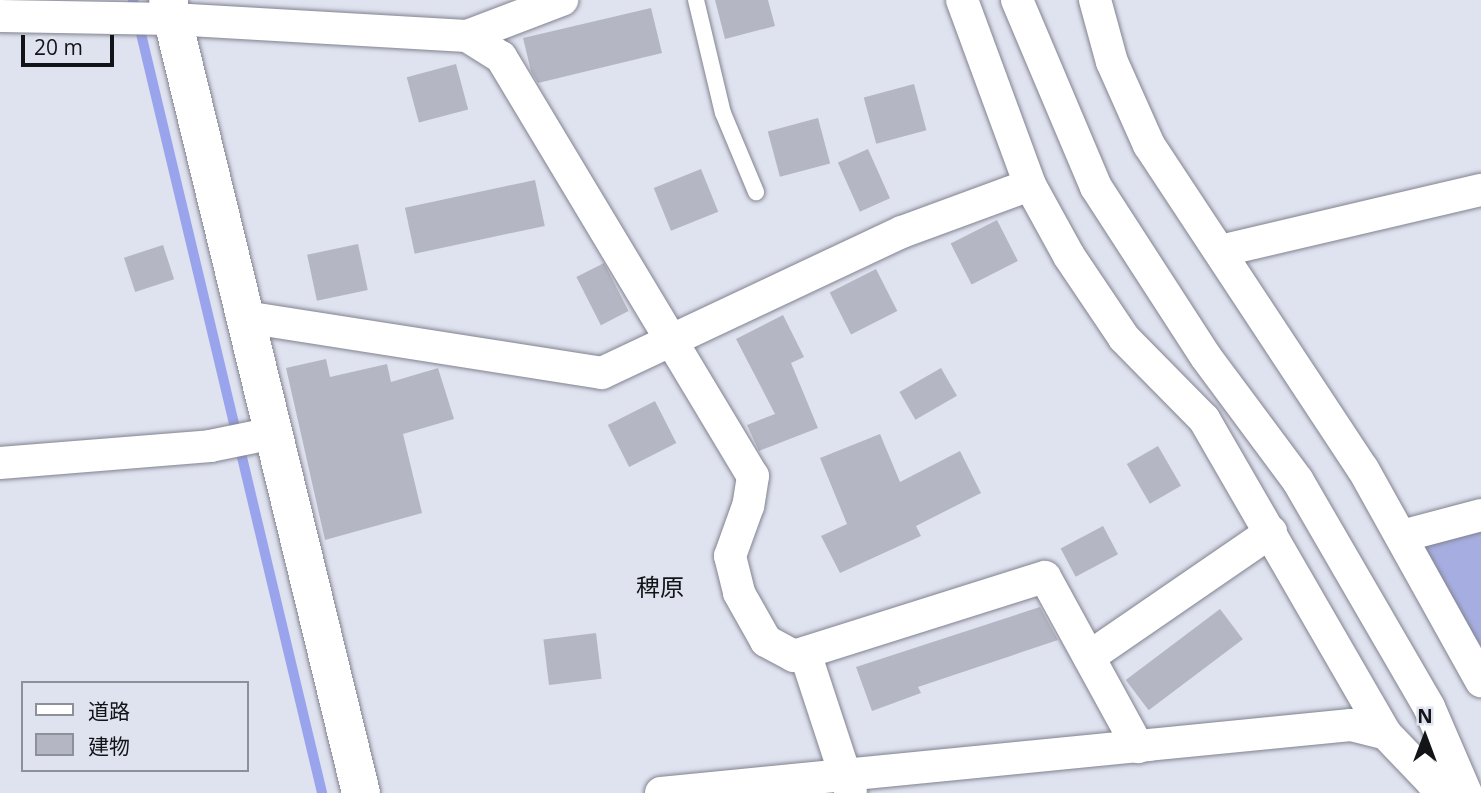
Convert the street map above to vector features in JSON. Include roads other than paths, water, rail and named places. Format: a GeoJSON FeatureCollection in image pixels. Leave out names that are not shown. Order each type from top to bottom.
{"type":"FeatureCollection","features":[{"type":"Feature","properties":{"kind":"street"},"geometry":{"type":"LineString","coordinates":[[0,16],[170,10],[467,36],[562,0]]}},
{"type":"Feature","properties":{"kind":"street"},"geometry":{"type":"LineString","coordinates":[[962,0],[1030,185],[1069,256],[1124,338],[1204,419],[1386,734],[1431,781],[1455,793]]}},
{"type":"Feature","properties":{"kind":"street"},"geometry":{"type":"LineString","coordinates":[[1017,0],[1096,187],[1206,357],[1298,481],[1429,707],[1466,793]]}},
{"type":"Feature","properties":{"kind":"street"},"geometry":{"type":"LineString","coordinates":[[1095,0],[1112,62],[1149,145],[1402,536],[1481,681]]}},
{"type":"Feature","properties":{"kind":"street"},"geometry":{"type":"LineString","coordinates":[[170,10],[361,793]]}},
{"type":"Feature","properties":{"kind":"street"},"geometry":{"type":"LineString","coordinates":[[467,36],[501,57],[753,476],[748,506],[730,556],[739,593],[765,641],[794,656],[1045,577],[1138,747]]}},
{"type":"Feature","properties":{"kind":"street"},"geometry":{"type":"LineString","coordinates":[[245,317],[601,373],[902,232],[1030,185]]}},
{"type":"Feature","properties":{"kind":"street"},"geometry":{"type":"LineString","coordinates":[[1220,251],[1481,190]]}},
{"type":"Feature","properties":{"kind":"street"},"geometry":{"type":"LineString","coordinates":[[0,463],[209,446],[274,433]]}},
{"type":"Feature","properties":{"kind":"street"},"geometry":{"type":"LineString","coordinates":[[1402,536],[1481,514]]}},
{"type":"Feature","properties":{"kind":"street"},"geometry":{"type":"LineString","coordinates":[[1089,657],[1271,531]]}},
{"type":"Feature","properties":{"kind":"street"},"geometry":{"type":"LineString","coordinates":[[805,653],[848,785]]}},
{"type":"Feature","properties":{"kind":"street"},"geometry":{"type":"LineString","coordinates":[[661,793],[848,785],[1138,747],[1351,726],[1386,734]]}},
{"type":"Feature","properties":{"kind":"lane"},"geometry":{"type":"LineString","coordinates":[[696,0],[723,113],[756,192]]}},
{"type":"Feature","properties":{"kind":"waterway"},"geometry":{"type":"LineString","coordinates":[[133,0],[322,793]]}},
{"type":"Feature","properties":{"kind":"district","name":"稗原"},"geometry":{"type":"Point","coordinates":[660,587]}}]}
